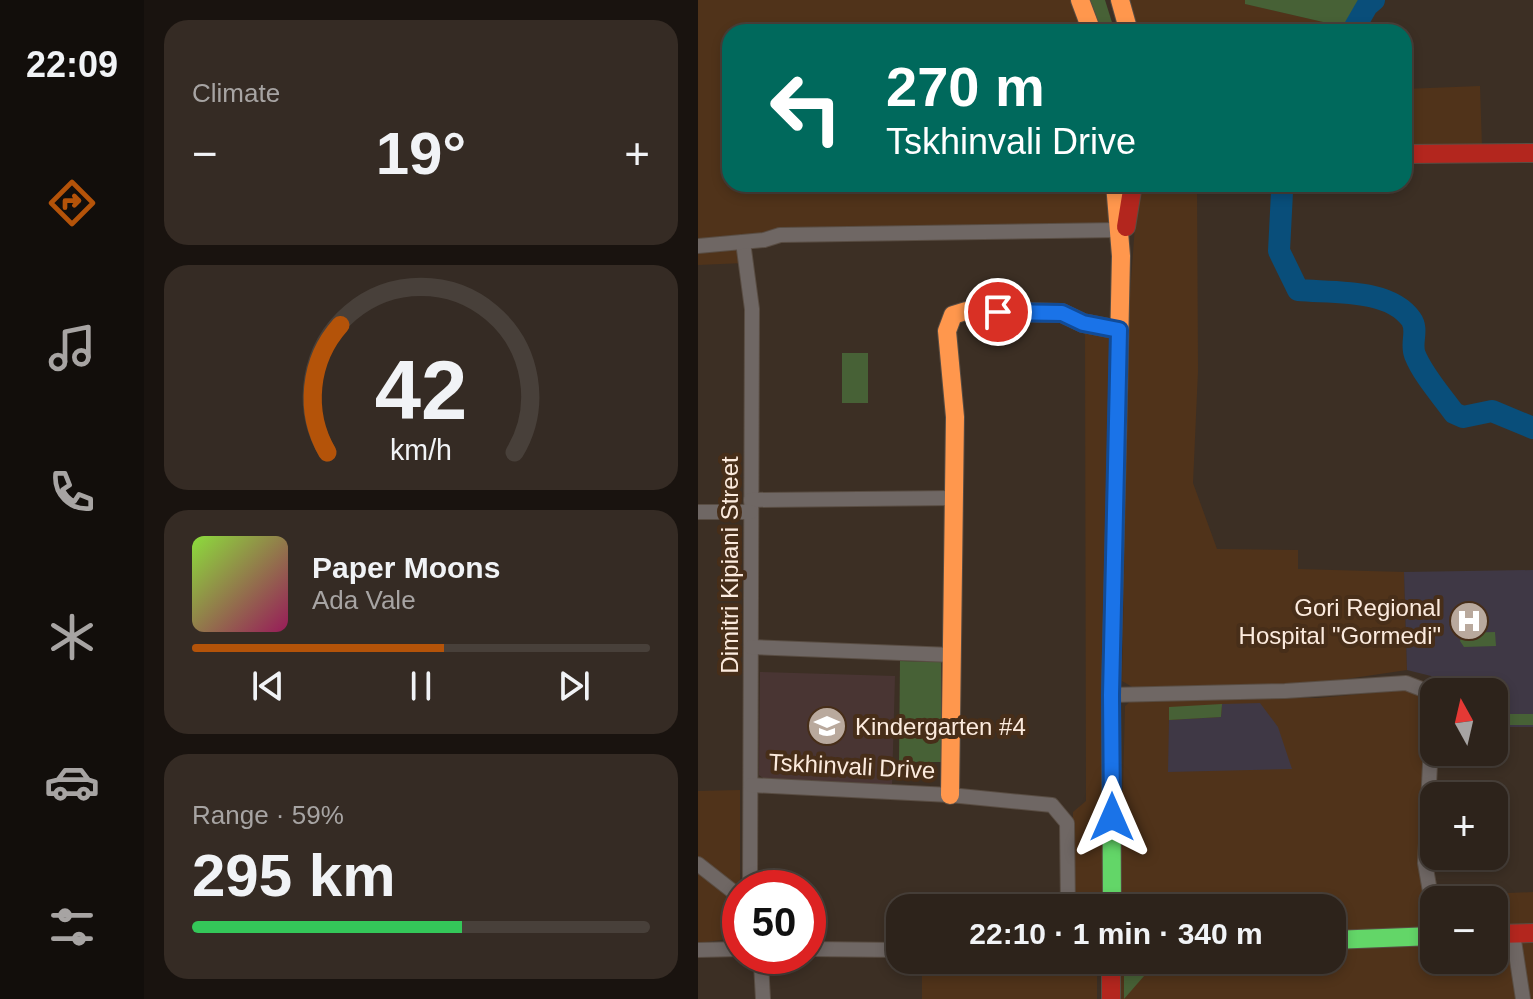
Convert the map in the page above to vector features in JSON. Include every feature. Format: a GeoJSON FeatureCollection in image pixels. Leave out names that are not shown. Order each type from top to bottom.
{"type":"FeatureCollection","features":[{"type":"Feature","properties":{"kind":"main road"},"geometry":{"type":"LineString","coordinates":[[1080,0],[1089,24]]}},
{"type":"Feature","properties":{"kind":"main road"},"geometry":{"type":"LineString","coordinates":[[1120,0],[1127,24]]}},
{"type":"Feature","properties":{"kind":"main road"},"geometry":{"type":"LineString","coordinates":[[1412,154],[1533,153]]}},
{"type":"Feature","properties":{"kind":"main road"},"geometry":{"type":"LineString","coordinates":[[1116,192],[1121,256]]}},
{"type":"Feature","properties":{"kind":"main road"},"geometry":{"type":"LineString","coordinates":[[1112,894],[1111,695],[1121,256],[1132,192]]}},
{"type":"Feature","properties":{"kind":"main road"},"geometry":{"type":"LineString","coordinates":[[950,795],[955,417],[947,331],[953,315],[966,311],[1062,313],[1083,323],[1119,330]]}},
{"type":"Feature","properties":{"kind":"main road"},"geometry":{"type":"LineString","coordinates":[[1508,934],[1533,933]]}},
{"type":"Feature","properties":{"kind":"main road"},"geometry":{"type":"LineString","coordinates":[[1346,939],[1420,937]]}},
{"type":"Feature","properties":{"kind":"main road"},"geometry":{"type":"LineString","coordinates":[[1111,974],[1111,999]]}},
{"type":"Feature","properties":{"kind":"street"},"geometry":{"type":"LineString","coordinates":[[698,246],[780,235],[1118,230]]}},
{"type":"Feature","properties":{"kind":"street","name":"Dimitri Kipiani Street"},"geometry":{"type":"LineString","coordinates":[[743,242],[752,309],[750,870]]}},
{"type":"Feature","properties":{"kind":"street"},"geometry":{"type":"LineString","coordinates":[[698,512],[751,506],[954,498]]}},
{"type":"Feature","properties":{"kind":"street"},"geometry":{"type":"LineString","coordinates":[[751,647],[952,655]]}},
{"type":"Feature","properties":{"kind":"street"},"geometry":{"type":"LineString","coordinates":[[1111,695],[1285,691],[1406,683],[1424,690],[1433,705],[1425,863],[1429,886]]}},
{"type":"Feature","properties":{"kind":"street","name":"Tskhinvali Drive"},"geometry":{"type":"LineString","coordinates":[[751,785],[950,795],[1052,805],[1067,823],[1068,894]]}},
{"type":"Feature","properties":{"kind":"street"},"geometry":{"type":"LineString","coordinates":[[698,864],[722,883]]}},
{"type":"Feature","properties":{"kind":"street"},"geometry":{"type":"LineString","coordinates":[[1508,948],[1523,999]]}},
{"type":"Feature","properties":{"kind":"street"},"geometry":{"type":"LineString","coordinates":[[698,950],[722,949]]}},
{"type":"Feature","properties":{"kind":"street"},"geometry":{"type":"LineString","coordinates":[[826,949],[886,950]]}},
{"type":"Feature","properties":{"kind":"street"},"geometry":{"type":"LineString","coordinates":[[762,974],[763,999]]}},
{"type":"Feature","properties":{"kind":"shaded area"},"geometry":{"type":"Polygon","coordinates":[[[698,0],[1070,0],[1079,24],[722,24],[722,192],[1111,192],[1113,222],[1104,227],[775,232],[744,246],[744,263],[698,265],[698,0]]]}},
{"type":"Feature","properties":{"kind":"shaded area"},"geometry":{"type":"Polygon","coordinates":[[[1127,0],[1245,0],[1246,4],[1332,24],[1134,24],[1127,0]]]}},
{"type":"Feature","properties":{"kind":"shaded area"},"geometry":{"type":"Polygon","coordinates":[[[1480,86],[1482,147],[1412,146],[1412,89],[1480,86]]]}},
{"type":"Feature","properties":{"kind":"shaded area"},"geometry":{"type":"Polygon","coordinates":[[[1137,192],[1197,192],[1198,371],[1193,483],[1217,549],[1298,550],[1298,569],[1404,572],[1407,670],[1299,686],[1134,688],[1122,681],[1129,308],[1137,192]]]}},
{"type":"Feature","properties":{"kind":"shaded area"},"geometry":{"type":"Polygon","coordinates":[[[1113,331],[1105,894],[1072,894],[1073,812],[1086,801],[1085,333],[1113,331]]]}},
{"type":"Feature","properties":{"kind":"shaded area","name":"Gori Regional Hospital \"Gormedi\""},"geometry":{"type":"Polygon","coordinates":[[[1533,570],[1533,727],[1508,727],[1508,678],[1433,678],[1407,670],[1404,572],[1533,570]]]}},
{"type":"Feature","properties":{"kind":"shaded area","name":"Kindergarten #4"},"geometry":{"type":"Polygon","coordinates":[[[760,672],[895,676],[892,786],[767,781],[759,775],[760,672]]]}},
{"type":"Feature","properties":{"kind":"shaded area"},"geometry":{"type":"Polygon","coordinates":[[[1405,690],[1420,696],[1420,766],[1425,766],[1425,782],[1420,782],[1420,870],[1424,870],[1426,886],[1420,886],[1420,931],[1346,934],[1346,894],[1120,894],[1125,706],[1134,698],[1318,698],[1405,690]]]}},
{"type":"Feature","properties":{"kind":"shaded area"},"geometry":{"type":"Polygon","coordinates":[[[1260,703],[1278,727],[1292,769],[1168,772],[1169,720],[1221,717],[1222,704],[1260,703]]]}},
{"type":"Feature","properties":{"kind":"shaded area"},"geometry":{"type":"Polygon","coordinates":[[[740,790],[740,870],[722,870],[722,878],[698,858],[698,791],[740,790]]]}},
{"type":"Feature","properties":{"kind":"shaded area"},"geometry":{"type":"Polygon","coordinates":[[[698,867],[722,885],[722,940],[698,943],[698,867]]]}},
{"type":"Feature","properties":{"kind":"shaded area"},"geometry":{"type":"Polygon","coordinates":[[[1533,892],[1533,924],[1508,925],[1508,893],[1533,892]]]}},
{"type":"Feature","properties":{"kind":"shaded area"},"geometry":{"type":"Polygon","coordinates":[[[1533,939],[1533,999],[1119,999],[1119,974],[1346,974],[1346,946],[1420,944],[1420,974],[1508,974],[1508,940],[1533,939]]]}},
{"type":"Feature","properties":{"kind":"shaded area"},"geometry":{"type":"Polygon","coordinates":[[[922,974],[1097,974],[1097,999],[922,999],[922,974]]]}},
{"type":"Feature","properties":{"kind":"green space"},"geometry":{"type":"Polygon","coordinates":[[[1089,0],[1105,0],[1112,24],[1097,24],[1089,0]]]}},
{"type":"Feature","properties":{"kind":"green space"},"geometry":{"type":"Polygon","coordinates":[[[1245,0],[1364,0],[1351,24],[1332,24],[1245,4],[1245,0]]]}},
{"type":"Feature","properties":{"kind":"green space"},"geometry":{"type":"Polygon","coordinates":[[[842,353],[868,353],[868,403],[842,403],[842,353]]]}},
{"type":"Feature","properties":{"kind":"green space"},"geometry":{"type":"Polygon","coordinates":[[[1495,632],[1496,646],[1464,647],[1460,641],[1463,633],[1495,632]]]}},
{"type":"Feature","properties":{"kind":"green space"},"geometry":{"type":"Polygon","coordinates":[[[900,661],[941,662],[941,762],[899,762],[900,661]]]}},
{"type":"Feature","properties":{"kind":"green space"},"geometry":{"type":"Polygon","coordinates":[[[1222,704],[1221,717],[1169,720],[1169,707],[1222,704]]]}},
{"type":"Feature","properties":{"kind":"green space"},"geometry":{"type":"Polygon","coordinates":[[[1508,714],[1533,714],[1533,725],[1508,725],[1508,714]]]}},
{"type":"Feature","properties":{"kind":"green space"},"geometry":{"type":"Polygon","coordinates":[[[1124,974],[1146,974],[1124,999],[1124,974]]]}},
{"type":"Feature","properties":{"kind":"waterway"},"geometry":{"type":"LineString","coordinates":[[1357,24],[1374,0]]}},
{"type":"Feature","properties":{"kind":"waterway"},"geometry":{"type":"LineString","coordinates":[[1282,192],[1279,251],[1298,290],[1359,294],[1375,297],[1401,309],[1413,323],[1414,350],[1418,362],[1454,413],[1463,417],[1492,411],[1533,428]]}},
{"type":"Feature","properties":{"kind":"traffic: fast"},"geometry":{"type":"LineString","coordinates":[[1112,894],[1111,695],[1117,442]]}},
{"type":"Feature","properties":{"kind":"traffic: fast"},"geometry":{"type":"LineString","coordinates":[[1346,939],[1420,937]]}},
{"type":"Feature","properties":{"kind":"traffic: slow"},"geometry":{"type":"LineString","coordinates":[[1080,0],[1089,24]]}},
{"type":"Feature","properties":{"kind":"traffic: slow"},"geometry":{"type":"LineString","coordinates":[[1120,0],[1127,24]]}},
{"type":"Feature","properties":{"kind":"traffic: slow"},"geometry":{"type":"LineString","coordinates":[[1116,192],[1121,256],[1117,442]]}},
{"type":"Feature","properties":{"kind":"traffic: slow"},"geometry":{"type":"LineString","coordinates":[[950,795],[955,417],[947,331],[953,315],[966,311],[1062,313],[1083,323],[1119,330]]}},
{"type":"Feature","properties":{"kind":"traffic: jam"},"geometry":{"type":"LineString","coordinates":[[1412,154],[1533,153]]}},
{"type":"Feature","properties":{"kind":"traffic: jam"},"geometry":{"type":"LineString","coordinates":[[1126,227],[1132,192]]}},
{"type":"Feature","properties":{"kind":"traffic: jam"},"geometry":{"type":"LineString","coordinates":[[1508,934],[1533,933]]}},
{"type":"Feature","properties":{"kind":"traffic: jam"},"geometry":{"type":"LineString","coordinates":[[1111,974],[1111,999]]}},
{"type":"Feature","properties":{"kind":"place","name":"Gori Regional Hospital \"Gormedi\""},"geometry":{"type":"Point","coordinates":[1469,621]}},
{"type":"Feature","properties":{"kind":"place","name":"Kindergarten #4"},"geometry":{"type":"Point","coordinates":[827,726]}},
{"type":"Feature","properties":{"kind":"route"},"geometry":{"type":"LineString","coordinates":[[998,312],[1062,313],[1083,323],[1119,330],[1111,695],[1112,817]]}}]}
